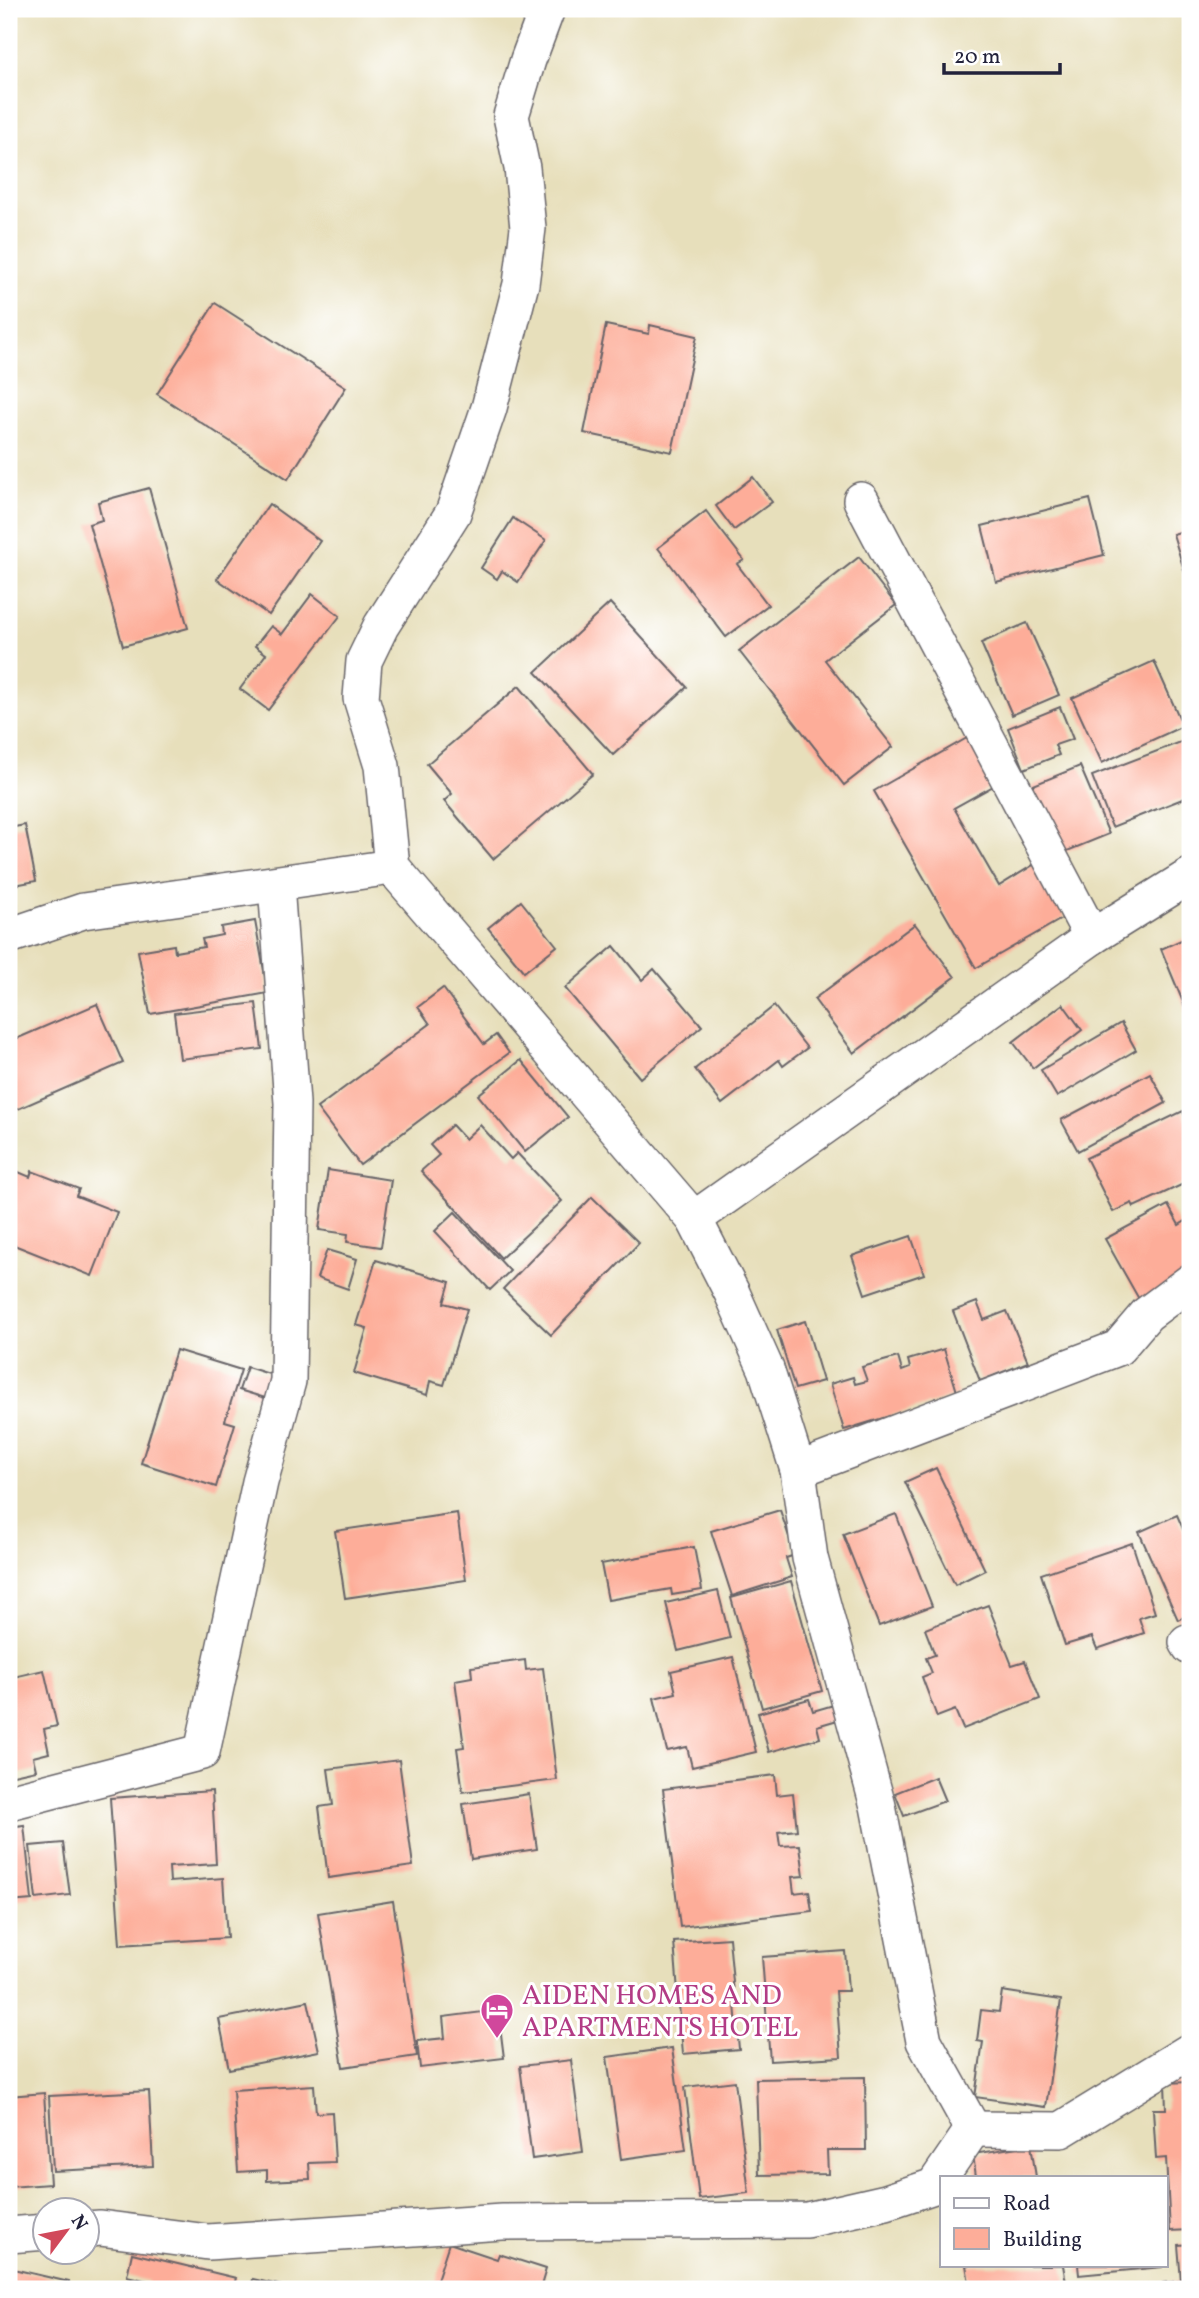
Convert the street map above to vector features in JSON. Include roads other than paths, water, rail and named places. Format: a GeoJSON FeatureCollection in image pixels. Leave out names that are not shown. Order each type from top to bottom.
{"type":"FeatureCollection","features":[{"type":"Feature","properties":{"kind":"street"},"geometry":{"type":"LineString","coordinates":[[547,9],[511,116],[522,168],[528,228],[522,284],[489,408],[453,513],[381,626],[364,661],[361,698],[382,766],[392,867],[694,1219],[732,1293],[766,1369],[798,1470],[810,1559],[878,1806],[924,2041],[973,2129]]}},
{"type":"Feature","properties":{"kind":"street"},"geometry":{"type":"LineString","coordinates":[[861,500],[1092,937]]}},
{"type":"Feature","properties":{"kind":"street"},"geometry":{"type":"LineString","coordinates":[[9,936],[83,911],[392,867]]}},
{"type":"Feature","properties":{"kind":"street"},"geometry":{"type":"LineString","coordinates":[[694,1219],[1092,937],[1190,876]]}},
{"type":"Feature","properties":{"kind":"street"},"geometry":{"type":"LineString","coordinates":[[9,1802],[202,1752],[260,1482],[288,1381],[292,1103],[276,885]]}},
{"type":"Feature","properties":{"kind":"street"},"geometry":{"type":"LineString","coordinates":[[798,1470],[1118,1348],[1147,1314],[1190,1282]]}},
{"type":"Feature","properties":{"kind":"street"},"geometry":{"type":"LineString","coordinates":[[973,2129],[1061,2130],[1190,2052]]}},
{"type":"Feature","properties":{"kind":"street"},"geometry":{"type":"LineString","coordinates":[[941,2176],[973,2129]]}},
{"type":"Feature","properties":{"kind":"street"},"geometry":{"type":"LineString","coordinates":[[102,2228],[208,2242],[502,2222],[807,2220],[886,2203],[934,2186],[940,2177]]}},
{"type":"Feature","properties":{"kind":"street"},"geometry":{"type":"LineString","coordinates":[[9,2235],[32,2233]]}},
{"type":"Feature","properties":{"kind":"place","name":"AIDEN HOMES AND APARTMENTS HOTEL"},"geometry":{"type":"Point","coordinates":[497,2040]}}]}
